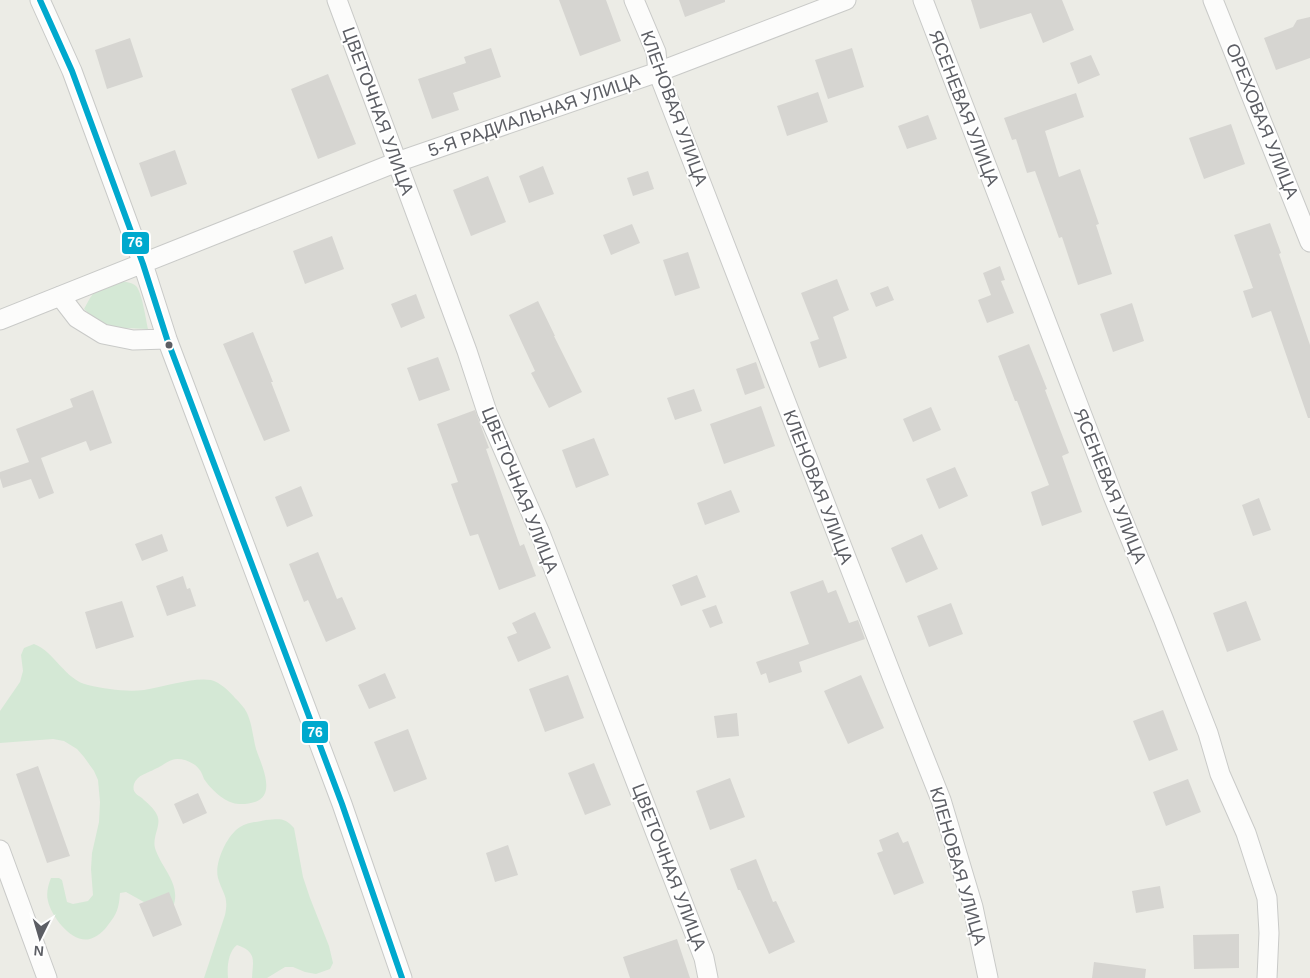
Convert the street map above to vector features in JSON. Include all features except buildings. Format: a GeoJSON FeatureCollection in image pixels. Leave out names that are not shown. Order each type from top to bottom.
{"type":"FeatureCollection","features":[{"type":"Feature","properties":{"kind":"street"},"geometry":{"type":"LineString","coordinates":[[40,0],[72,71],[143,264],[167,339],[342,804],[402,978]]}},
{"type":"Feature","properties":{"kind":"street","name":"ЦВЕТОЧНАЯ УЛИЦА"},"geometry":{"type":"LineString","coordinates":[[337,0],[488,412],[540,533],[704,958],[708,978]]}},
{"type":"Feature","properties":{"kind":"street","name":"КЛЕНОВАЯ УЛИЦА"},"geometry":{"type":"LineString","coordinates":[[634,0],[656,52],[658,72],[887,666],[941,800],[973,906],[988,978]]}},
{"type":"Feature","properties":{"kind":"street","name":"5-Я РАДИАЛЬНАЯ УЛИЦА"},"geometry":{"type":"LineString","coordinates":[[0,320],[397,162],[658,72],[846,0]]}},
{"type":"Feature","properties":{"kind":"street","name":"ЯСЕНЕВАЯ УЛИЦА"},"geometry":{"type":"LineString","coordinates":[[923,0],[1106,478],[1208,732],[1220,774],[1246,834],[1267,898],[1269,933],[1266,978]]}},
{"type":"Feature","properties":{"kind":"street","name":"ОРЕХОВАЯ УЛИЦА"},"geometry":{"type":"LineString","coordinates":[[1213,0],[1310,242]]}},
{"type":"Feature","properties":{"kind":"street"},"geometry":{"type":"LineString","coordinates":[[60,296],[77,318],[103,334],[133,340],[167,339]]}},
{"type":"Feature","properties":{"kind":"street"},"geometry":{"type":"LineString","coordinates":[[0,850],[47,978]]}},
{"type":"Feature","properties":{"kind":"green space"},"geometry":{"type":"Polygon","coordinates":[[[121,281],[133,284],[138,289],[148,329],[103,327],[84,309],[95,291],[121,281]]]}},
{"type":"Feature","properties":{"kind":"green space"},"geometry":{"type":"Polygon","coordinates":[[[34,644],[48,653],[73,678],[88,685],[102,688],[137,691],[204,679],[218,683],[242,705],[247,713],[266,779],[265,793],[262,798],[253,803],[235,804],[213,790],[197,766],[183,760],[175,759],[170,761],[138,778],[134,784],[134,791],[152,808],[158,819],[154,844],[173,883],[175,899],[173,907],[151,906],[126,892],[120,893],[114,917],[102,932],[90,939],[76,937],[63,928],[53,914],[47,895],[51,878],[59,878],[62,880],[67,902],[73,904],[88,901],[93,895],[92,853],[99,822],[100,802],[98,780],[94,771],[77,749],[64,741],[53,739],[0,743],[0,711],[20,682],[23,671],[21,655],[24,648],[34,644]]]}},
{"type":"Feature","properties":{"kind":"green space"},"geometry":{"type":"Polygon","coordinates":[[[266,820],[285,820],[294,828],[303,877],[329,946],[333,963],[330,969],[316,974],[293,967],[285,967],[267,978],[252,978],[253,961],[251,954],[237,945],[230,956],[228,978],[204,978],[226,909],[226,899],[217,872],[220,857],[226,843],[235,831],[243,825],[266,820]]]}},
{"type":"Feature","properties":{"kind":"transit line","name":"76"},"geometry":{"type":"LineString","coordinates":[[40,0],[72,71],[143,264],[167,339],[342,804],[402,978]]}}]}
